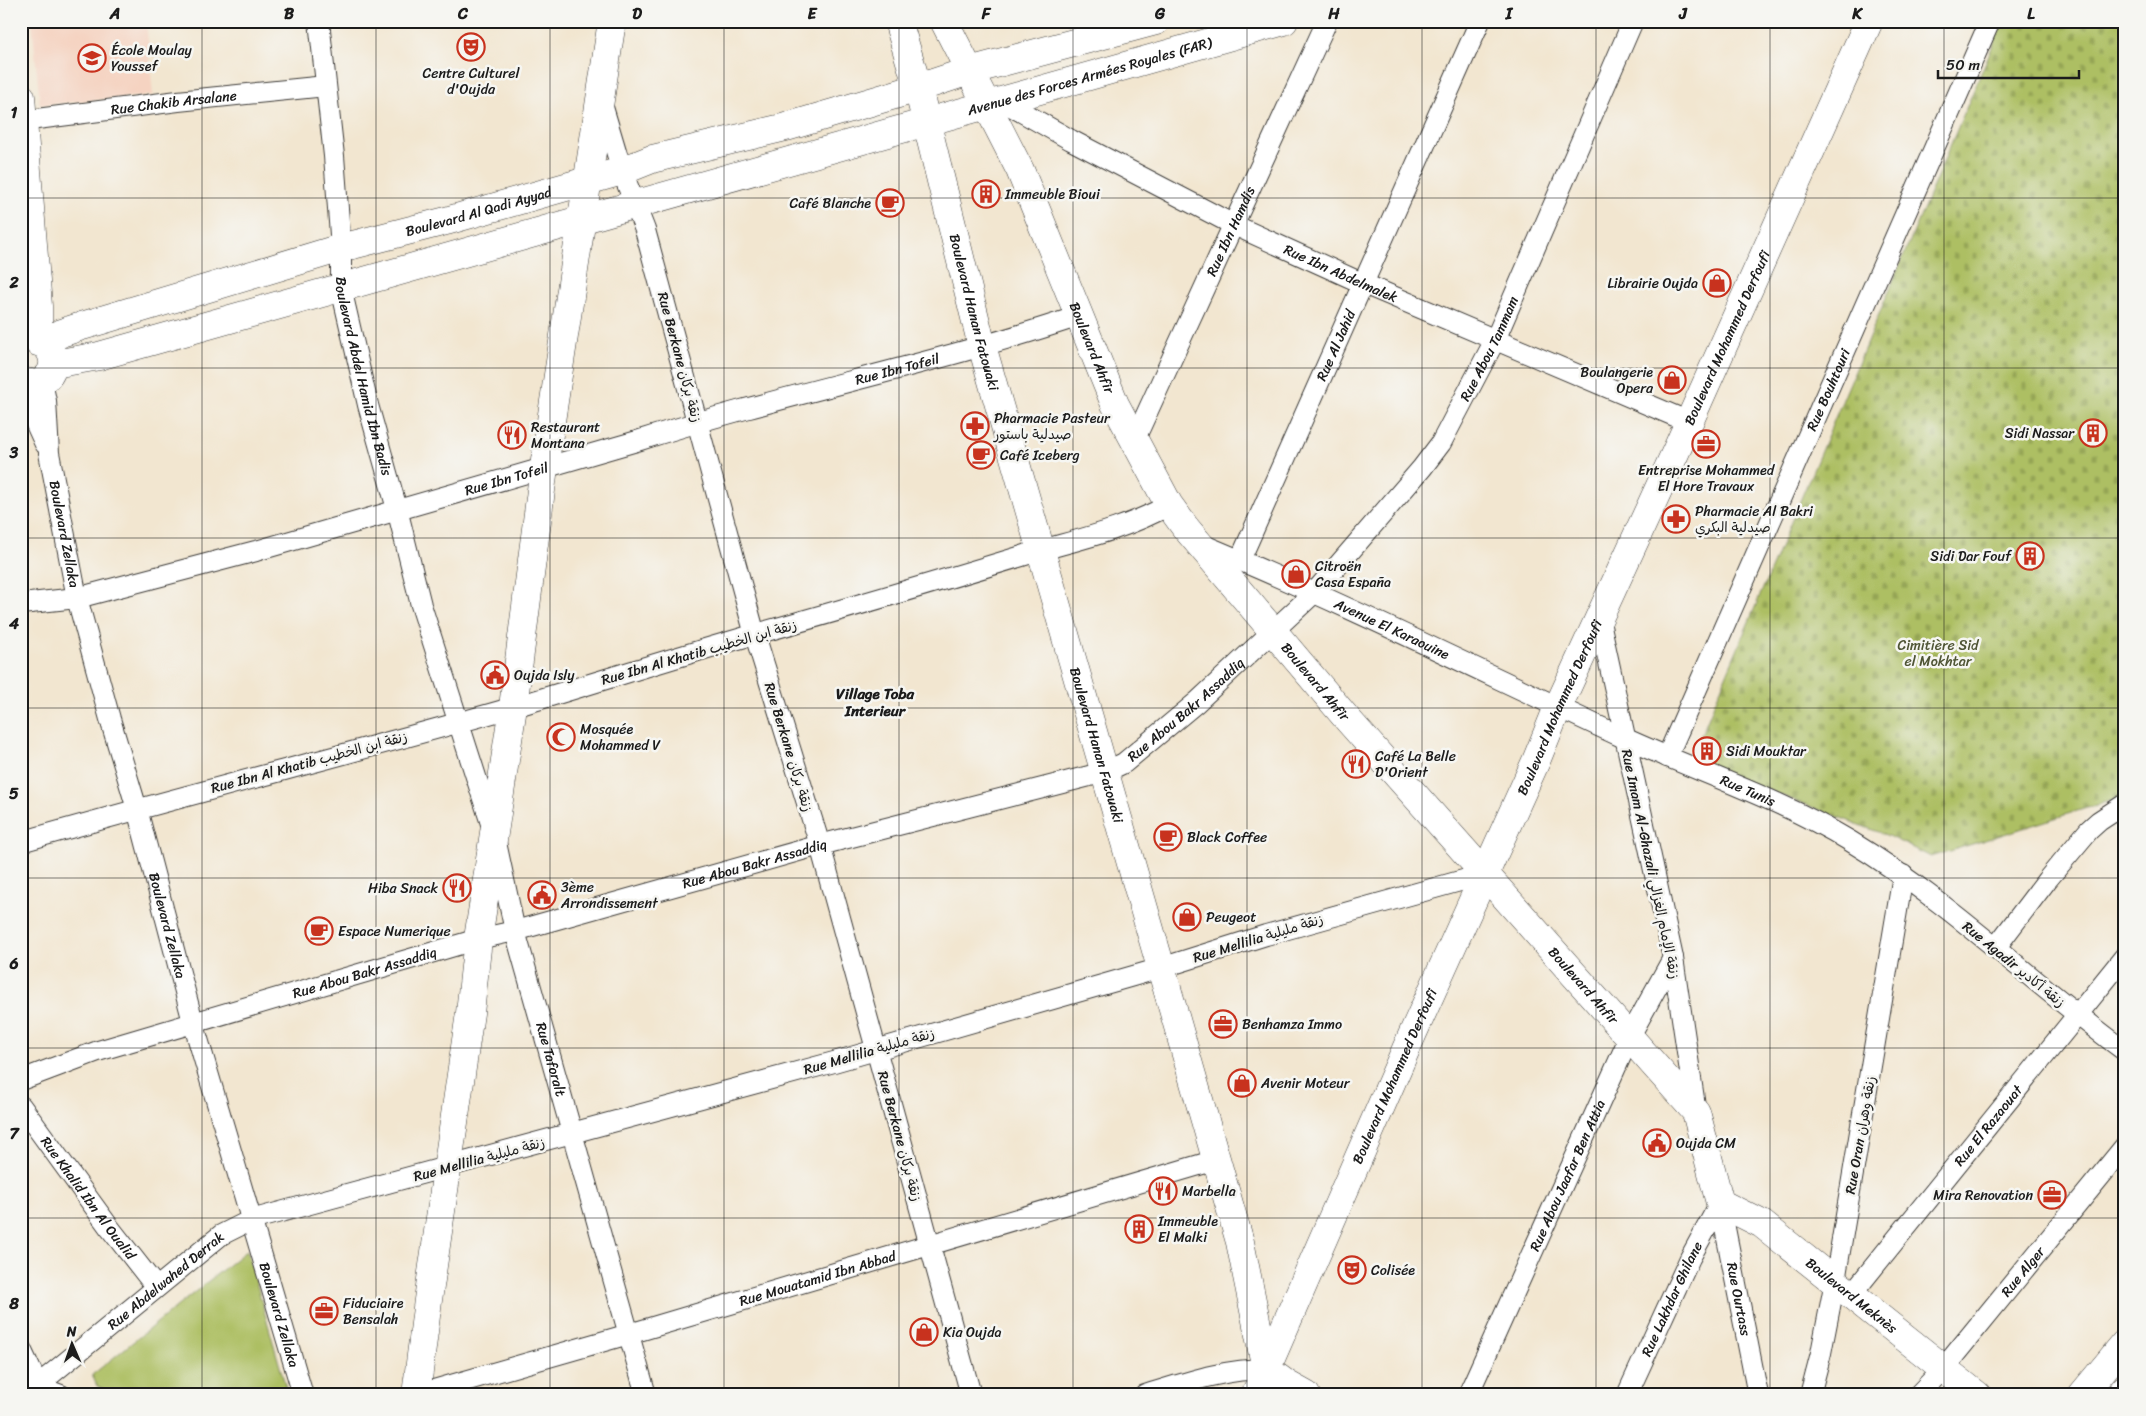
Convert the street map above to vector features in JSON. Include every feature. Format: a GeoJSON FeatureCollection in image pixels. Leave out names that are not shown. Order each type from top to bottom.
{"type":"FeatureCollection","features":[{"type":"Feature","properties":{"kind":"street","name":"Boulevard Abdel Hamid Ibn Badis"},"geometry":{"type":"LineString","coordinates":[[319,21],[334,156],[341,248],[341,288],[368,405],[421,605],[458,722]]}},
{"type":"Feature","properties":{"kind":"street"},"geometry":{"type":"LineString","coordinates":[[416,1395],[470,1013],[478,939],[513,707],[544,467],[612,21]]}},
{"type":"Feature","properties":{"kind":"street","name":"Boulevard Hanan Fatouaki"},"geometry":{"type":"LineString","coordinates":[[898,21],[918,88],[925,122],[964,265],[982,346],[1240,1242],[1266,1369]]}},
{"type":"Feature","properties":{"kind":"street","name":"Boulevard Ahfir"},"geometry":{"type":"LineString","coordinates":[[944,21],[969,71],[996,104],[1020,170],[1115,404],[1169,505],[1198,543],[1348,721],[1696,1112],[1720,1203]]}},
{"type":"Feature","properties":{"kind":"street"},"geometry":{"type":"LineString","coordinates":[[918,88],[969,71],[1156,21]]}},
{"type":"Feature","properties":{"kind":"street","name":"Avenue des Forces Armées Royales (FAR)"},"geometry":{"type":"LineString","coordinates":[[925,122],[996,104],[1284,21]]}},
{"type":"Feature","properties":{"kind":"street","name":"Rue Ibn Hamdis"},"geometry":{"type":"LineString","coordinates":[[1134,441],[1327,21]]}},
{"type":"Feature","properties":{"kind":"street","name":"Rue Al Jahid"},"geometry":{"type":"LineString","coordinates":[[1240,560],[1480,21]]}},
{"type":"Feature","properties":{"kind":"street","name":"Rue Abou Tammam"},"geometry":{"type":"LineString","coordinates":[[1274,632],[1314,592],[1422,468],[1441,443],[1494,340],[1633,21]]}},
{"type":"Feature","properties":{"kind":"street","name":"Boulevard Mohammed Derfoufi"},"geometry":{"type":"LineString","coordinates":[[1255,1395],[1536,761],[1558,707],[1689,422],[1869,21]]}},
{"type":"Feature","properties":{"kind":"street","name":"Rue Bouhtouri"},"geometry":{"type":"LineString","coordinates":[[1667,757],[1990,21]]}},
{"type":"Feature","properties":{"kind":"street","name":"Rue Chakib Arsalane"},"geometry":{"type":"LineString","coordinates":[[22,113],[178,101],[326,86]]}},
{"type":"Feature","properties":{"kind":"street","name":"Boulevard Al Qadi Ayyad"},"geometry":{"type":"LineString","coordinates":[[35,363],[61,334],[82,326],[341,248],[446,221],[622,171],[652,159],[786,126],[918,88]]}},
{"type":"Feature","properties":{"kind":"street","name":"Rue Berkane زنقة بركان"},"geometry":{"type":"LineString","coordinates":[[601,100],[622,171],[645,230],[754,635],[820,845],[971,1395]]}},
{"type":"Feature","properties":{"kind":"street","name":"Rue Ibn Abdelmalek"},"geometry":{"type":"LineString","coordinates":[[996,104],[1071,140],[1234,225],[1364,284],[1689,422]]}},
{"type":"Feature","properties":{"kind":"street","name":"Boulevard Zellaka"},"geometry":{"type":"LineString","coordinates":[[22,113],[38,306],[30,411],[49,452],[77,598],[137,809],[193,1022],[303,1395]]}},
{"type":"Feature","properties":{"kind":"street"},"geometry":{"type":"LineString","coordinates":[[35,363],[99,356],[925,122]]}},
{"type":"Feature","properties":{"kind":"street","name":"Rue Ibn Tofeil"},"geometry":{"type":"LineString","coordinates":[[21,604],[77,598],[256,550],[698,422],[982,346],[1079,316]]}},
{"type":"Feature","properties":{"kind":"street","name":"Rue Ibn Al Khatib زنقة ابن الخطيب"},"geometry":{"type":"LineString","coordinates":[[21,842],[513,707],[844,610],[1040,550],[1117,530],[1169,505]]}},
{"type":"Feature","properties":{"kind":"street","name":"Avenue El Karaouine"},"geometry":{"type":"LineString","coordinates":[[1198,543],[1314,592],[1558,707]]}},
{"type":"Feature","properties":{"kind":"street","name":"Rue Imam Al-Ghazali زنقة الإمام الغزالي"},"geometry":{"type":"LineString","coordinates":[[1599,617],[1673,958],[1696,1112]]}},
{"type":"Feature","properties":{"kind":"street","name":"Rue Abou Bakr Assaddiq"},"geometry":{"type":"LineString","coordinates":[[21,1080],[98,1051],[478,939],[515,931],[820,845],[1105,772],[1124,763],[1197,702],[1274,632]]}},
{"type":"Feature","properties":{"kind":"street","name":"Rue Tunis"},"geometry":{"type":"LineString","coordinates":[[1558,707],[1667,757],[1812,819],[1903,875]]}},
{"type":"Feature","properties":{"kind":"street","name":"Rue Taforalt"},"geometry":{"type":"LineString","coordinates":[[458,722],[494,833],[515,931],[646,1395]]}},
{"type":"Feature","properties":{"kind":"street"},"geometry":{"type":"LineString","coordinates":[[1996,947],[2047,880],[2089,830],[2125,804]]}},
{"type":"Feature","properties":{"kind":"street","name":"Rue Mellilia زنقة مليلية"},"geometry":{"type":"LineString","coordinates":[[251,1220],[448,1168],[876,1049],[1161,968],[1266,935],[1485,874]]}},
{"type":"Feature","properties":{"kind":"street","name":"Rue Agadir زنقة أكادير"},"geometry":{"type":"LineString","coordinates":[[1903,875],[1996,947],[2077,1016],[2125,1051]]}},
{"type":"Feature","properties":{"kind":"street","name":"Rue Oran زنقة وهران"},"geometry":{"type":"LineString","coordinates":[[1810,1395],[1821,1353],[1843,1288],[1903,875]]}},
{"type":"Feature","properties":{"kind":"street","name":"Rue El Razaouat"},"geometry":{"type":"LineString","coordinates":[[1843,1288],[2077,1016],[2125,956]]}},
{"type":"Feature","properties":{"kind":"street","name":"Rue Abou Jaafar Ben Attia"},"geometry":{"type":"LineString","coordinates":[[1468,1395],[1630,1036],[1673,958]]}},
{"type":"Feature","properties":{"kind":"street","name":"Rue Khalid Ibn Al Oualid"},"geometry":{"type":"LineString","coordinates":[[21,1106],[156,1287]]}},
{"type":"Feature","properties":{"kind":"street","name":"Rue Alger"},"geometry":{"type":"LineString","coordinates":[[1918,1395],[1944,1369],[2125,1146]]}},
{"type":"Feature","properties":{"kind":"street","name":"Rue Mouatamid Ibn Abbad"},"geometry":{"type":"LineString","coordinates":[[416,1395],[629,1334],[1216,1160]]}},
{"type":"Feature","properties":{"kind":"street","name":"Boulevard Meknès"},"geometry":{"type":"LineString","coordinates":[[1720,1203],[1762,1224],[1977,1395]]}},
{"type":"Feature","properties":{"kind":"street","name":"Rue Lakhdar Ghilane"},"geometry":{"type":"LineString","coordinates":[[1626,1395],[1690,1258],[1720,1203]]}},
{"type":"Feature","properties":{"kind":"street","name":"Rue Ourtass"},"geometry":{"type":"LineString","coordinates":[[1720,1203],[1758,1395]]}},
{"type":"Feature","properties":{"kind":"street","name":"Rue Abdelwahed Derrak"},"geometry":{"type":"LineString","coordinates":[[30,1382],[156,1287],[221,1235],[251,1220]]}},
{"type":"Feature","properties":{"kind":"street"},"geometry":{"type":"LineString","coordinates":[[2082,1395],[2125,1343]]}},
{"type":"Feature","properties":{"kind":"street"},"geometry":{"type":"LineString","coordinates":[[21,1349],[30,1382],[61,1395]]}},
{"type":"Feature","properties":{"kind":"street"},"geometry":{"type":"LineString","coordinates":[[1145,1395],[1225,1372],[1266,1369],[1306,1395]]}},
{"type":"Feature","properties":{"kind":"street"},"geometry":{"type":"LineString","coordinates":[[2120,1395],[2125,1389]]}},
{"type":"Feature","properties":{"kind":"shaded area","name":"École Moulay Youssef"},"geometry":{"type":"Polygon","coordinates":[[[32,21],[146,21],[153,95],[40,105],[32,21]]]}},
{"type":"Feature","properties":{"kind":"green space","name":"Cimitière Sid el Mokhtar"},"geometry":{"type":"Polygon","coordinates":[[[2003,21],[2125,21],[2125,796],[1931,857],[1886,835],[1690,761],[2003,21]]]}},
{"type":"Feature","properties":{"kind":"green space"},"geometry":{"type":"Polygon","coordinates":[[[247,1250],[288,1395],[119,1395],[97,1386],[92,1375],[247,1250]]]}},
{"type":"Feature","properties":{"kind":"place","name":"Centre Culturel d'Oujda"},"geometry":{"type":"Point","coordinates":[471,47]}},
{"type":"Feature","properties":{"kind":"place","name":"École Moulay Youssef"},"geometry":{"type":"Point","coordinates":[92,58]}},
{"type":"Feature","properties":{"kind":"place","name":"Immeuble Bioui"},"geometry":{"type":"Point","coordinates":[986,194]}},
{"type":"Feature","properties":{"kind":"place","name":"Café Blanche"},"geometry":{"type":"Point","coordinates":[890,203]}},
{"type":"Feature","properties":{"kind":"place","name":"Librairie Oujda"},"geometry":{"type":"Point","coordinates":[1717,283]}},
{"type":"Feature","properties":{"kind":"place","name":"Boulangerie Opera"},"geometry":{"type":"Point","coordinates":[1672,380]}},
{"type":"Feature","properties":{"kind":"place","name":"Pharmacie Pasteur صيدلية باستور"},"geometry":{"type":"Point","coordinates":[975,426]}},
{"type":"Feature","properties":{"kind":"place","name":"Sidi Nassar"},"geometry":{"type":"Point","coordinates":[2093,433]}},
{"type":"Feature","properties":{"kind":"place","name":"Restaurant Montana"},"geometry":{"type":"Point","coordinates":[512,435]}},
{"type":"Feature","properties":{"kind":"place","name":"Entreprise Mohammed El Hore Travaux"},"geometry":{"type":"Point","coordinates":[1706,444]}},
{"type":"Feature","properties":{"kind":"place","name":"Café Iceberg"},"geometry":{"type":"Point","coordinates":[981,455]}},
{"type":"Feature","properties":{"kind":"place","name":"Pharmacie Al Bakri صيدلية البكري"},"geometry":{"type":"Point","coordinates":[1676,519]}},
{"type":"Feature","properties":{"kind":"place","name":"Sidi Dar Fouf"},"geometry":{"type":"Point","coordinates":[2030,556]}},
{"type":"Feature","properties":{"kind":"place","name":"Citroën Casa España"},"geometry":{"type":"Point","coordinates":[1296,574]}},
{"type":"Feature","properties":{"kind":"place","name":"Oujda Isly"},"geometry":{"type":"Point","coordinates":[495,675]}},
{"type":"Feature","properties":{"kind":"place","name":"Mosquée Mohammed V"},"geometry":{"type":"Point","coordinates":[561,737]}},
{"type":"Feature","properties":{"kind":"place","name":"Sidi Mouktar"},"geometry":{"type":"Point","coordinates":[1707,751]}},
{"type":"Feature","properties":{"kind":"place","name":"Café La Belle D'Orient"},"geometry":{"type":"Point","coordinates":[1356,764]}},
{"type":"Feature","properties":{"kind":"place","name":"Black Coffee"},"geometry":{"type":"Point","coordinates":[1168,837]}},
{"type":"Feature","properties":{"kind":"place","name":"Hiba Snack"},"geometry":{"type":"Point","coordinates":[457,888]}},
{"type":"Feature","properties":{"kind":"place","name":"3ème Arrondissement"},"geometry":{"type":"Point","coordinates":[542,895]}},
{"type":"Feature","properties":{"kind":"place","name":"Peugeot"},"geometry":{"type":"Point","coordinates":[1187,917]}},
{"type":"Feature","properties":{"kind":"place","name":"Espace Numerique"},"geometry":{"type":"Point","coordinates":[319,931]}},
{"type":"Feature","properties":{"kind":"place","name":"Benhamza Immo"},"geometry":{"type":"Point","coordinates":[1223,1024]}},
{"type":"Feature","properties":{"kind":"place","name":"Avenir Moteur"},"geometry":{"type":"Point","coordinates":[1242,1083]}},
{"type":"Feature","properties":{"kind":"place","name":"Oujda CM"},"geometry":{"type":"Point","coordinates":[1657,1143]}},
{"type":"Feature","properties":{"kind":"place","name":"Marbella"},"geometry":{"type":"Point","coordinates":[1163,1191]}},
{"type":"Feature","properties":{"kind":"place","name":"Mira Renovation"},"geometry":{"type":"Point","coordinates":[2052,1195]}},
{"type":"Feature","properties":{"kind":"place","name":"Immeuble El Malki"},"geometry":{"type":"Point","coordinates":[1139,1229]}},
{"type":"Feature","properties":{"kind":"place","name":"Colisée"},"geometry":{"type":"Point","coordinates":[1352,1270]}},
{"type":"Feature","properties":{"kind":"place","name":"Fiduciaire Bensalah"},"geometry":{"type":"Point","coordinates":[324,1311]}},
{"type":"Feature","properties":{"kind":"place","name":"Kia Oujda"},"geometry":{"type":"Point","coordinates":[924,1332]}},
{"type":"Feature","properties":{"kind":"district","name":"Village Toba Interieur"},"geometry":{"type":"Point","coordinates":[875,702]}}]}
